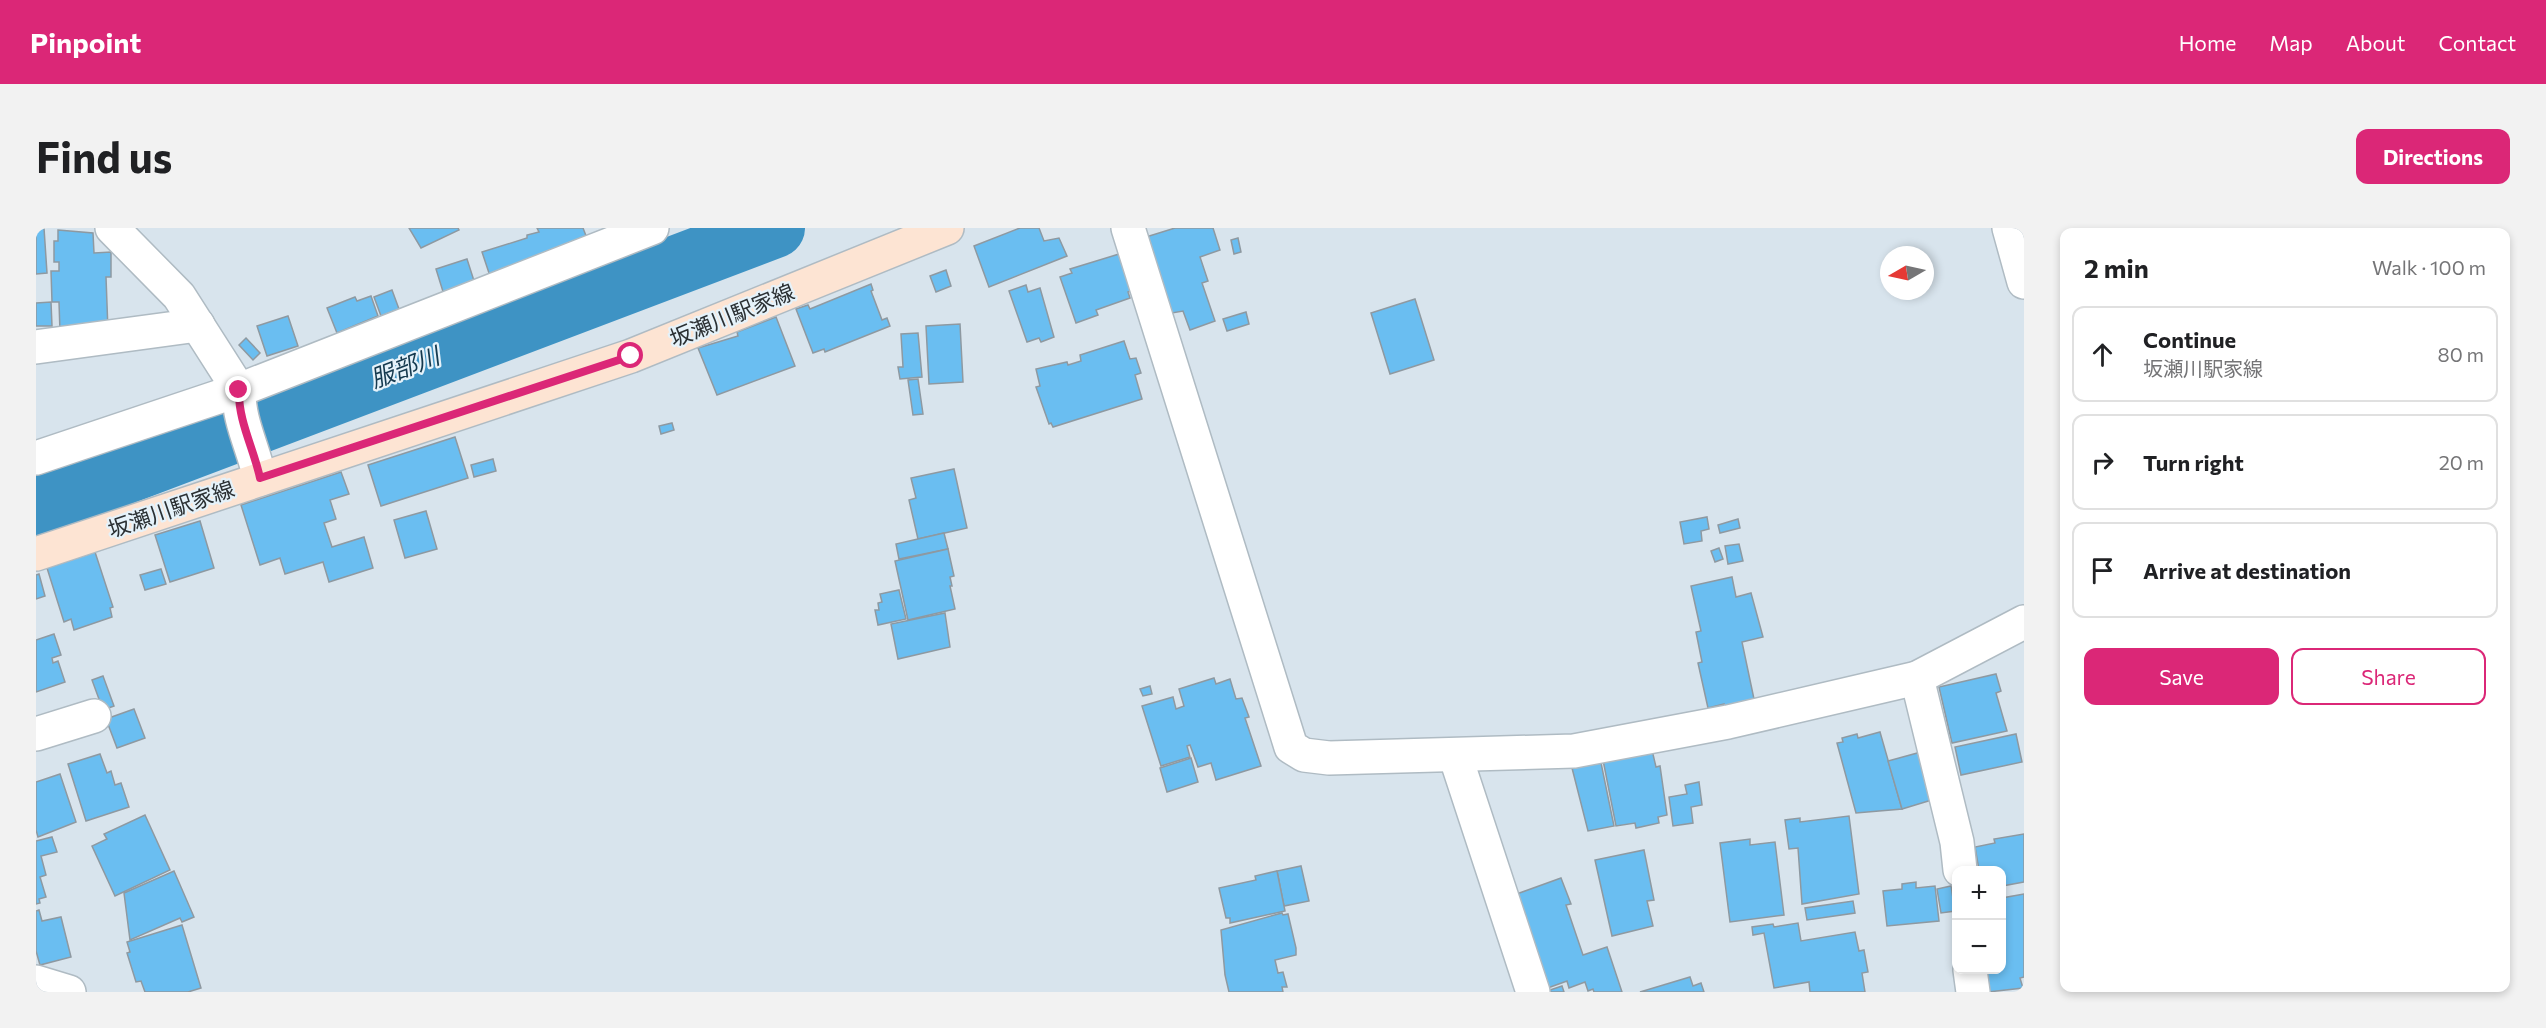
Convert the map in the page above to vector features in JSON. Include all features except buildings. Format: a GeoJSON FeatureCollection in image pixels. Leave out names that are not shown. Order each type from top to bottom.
{"type":"FeatureCollection","features":[{"type":"Feature","properties":{"kind":"main road","name":"坂瀬川駅家線"},"geometry":{"type":"LineString","coordinates":[[36,554],[258,469],[631,356],[934,230]]}},
{"type":"Feature","properties":{"kind":"street"},"geometry":{"type":"LineString","coordinates":[[112,228],[179,296],[198,325],[239,399],[258,469]]}},
{"type":"Feature","properties":{"kind":"street"},"geometry":{"type":"LineString","coordinates":[[36,458],[239,399],[652,228]]}},
{"type":"Feature","properties":{"kind":"street"},"geometry":{"type":"LineString","coordinates":[[1128,228],[1291,747],[1304,755],[1329,758],[1574,751],[1739,720],[1917,678],[2024,622]]}},
{"type":"Feature","properties":{"kind":"street"},"geometry":{"type":"LineString","coordinates":[[2009,228],[2024,282]]}},
{"type":"Feature","properties":{"kind":"street"},"geometry":{"type":"LineString","coordinates":[[36,347],[198,325]]}},
{"type":"Feature","properties":{"kind":"street"},"geometry":{"type":"LineString","coordinates":[[1917,678],[1957,842],[1960,866]]}},
{"type":"Feature","properties":{"kind":"street"},"geometry":{"type":"LineString","coordinates":[[36,734],[94,716]]}},
{"type":"Feature","properties":{"kind":"street"},"geometry":{"type":"LineString","coordinates":[[1455,755],[1533,992]]}},
{"type":"Feature","properties":{"kind":"street"},"geometry":{"type":"LineString","coordinates":[[1971,974],[1973,992]]}},
{"type":"Feature","properties":{"kind":"street"},"geometry":{"type":"LineString","coordinates":[[36,982],[69,992]]}},
{"type":"Feature","properties":{"kind":"waterway","name":"服部川"},"geometry":{"type":"LineString","coordinates":[[36,508],[775,228]]}},
{"type":"Feature","properties":{"kind":"route"},"geometry":{"type":"LineString","coordinates":[[239,390],[238,407],[256,459],[260,478],[631,356]]}}]}
